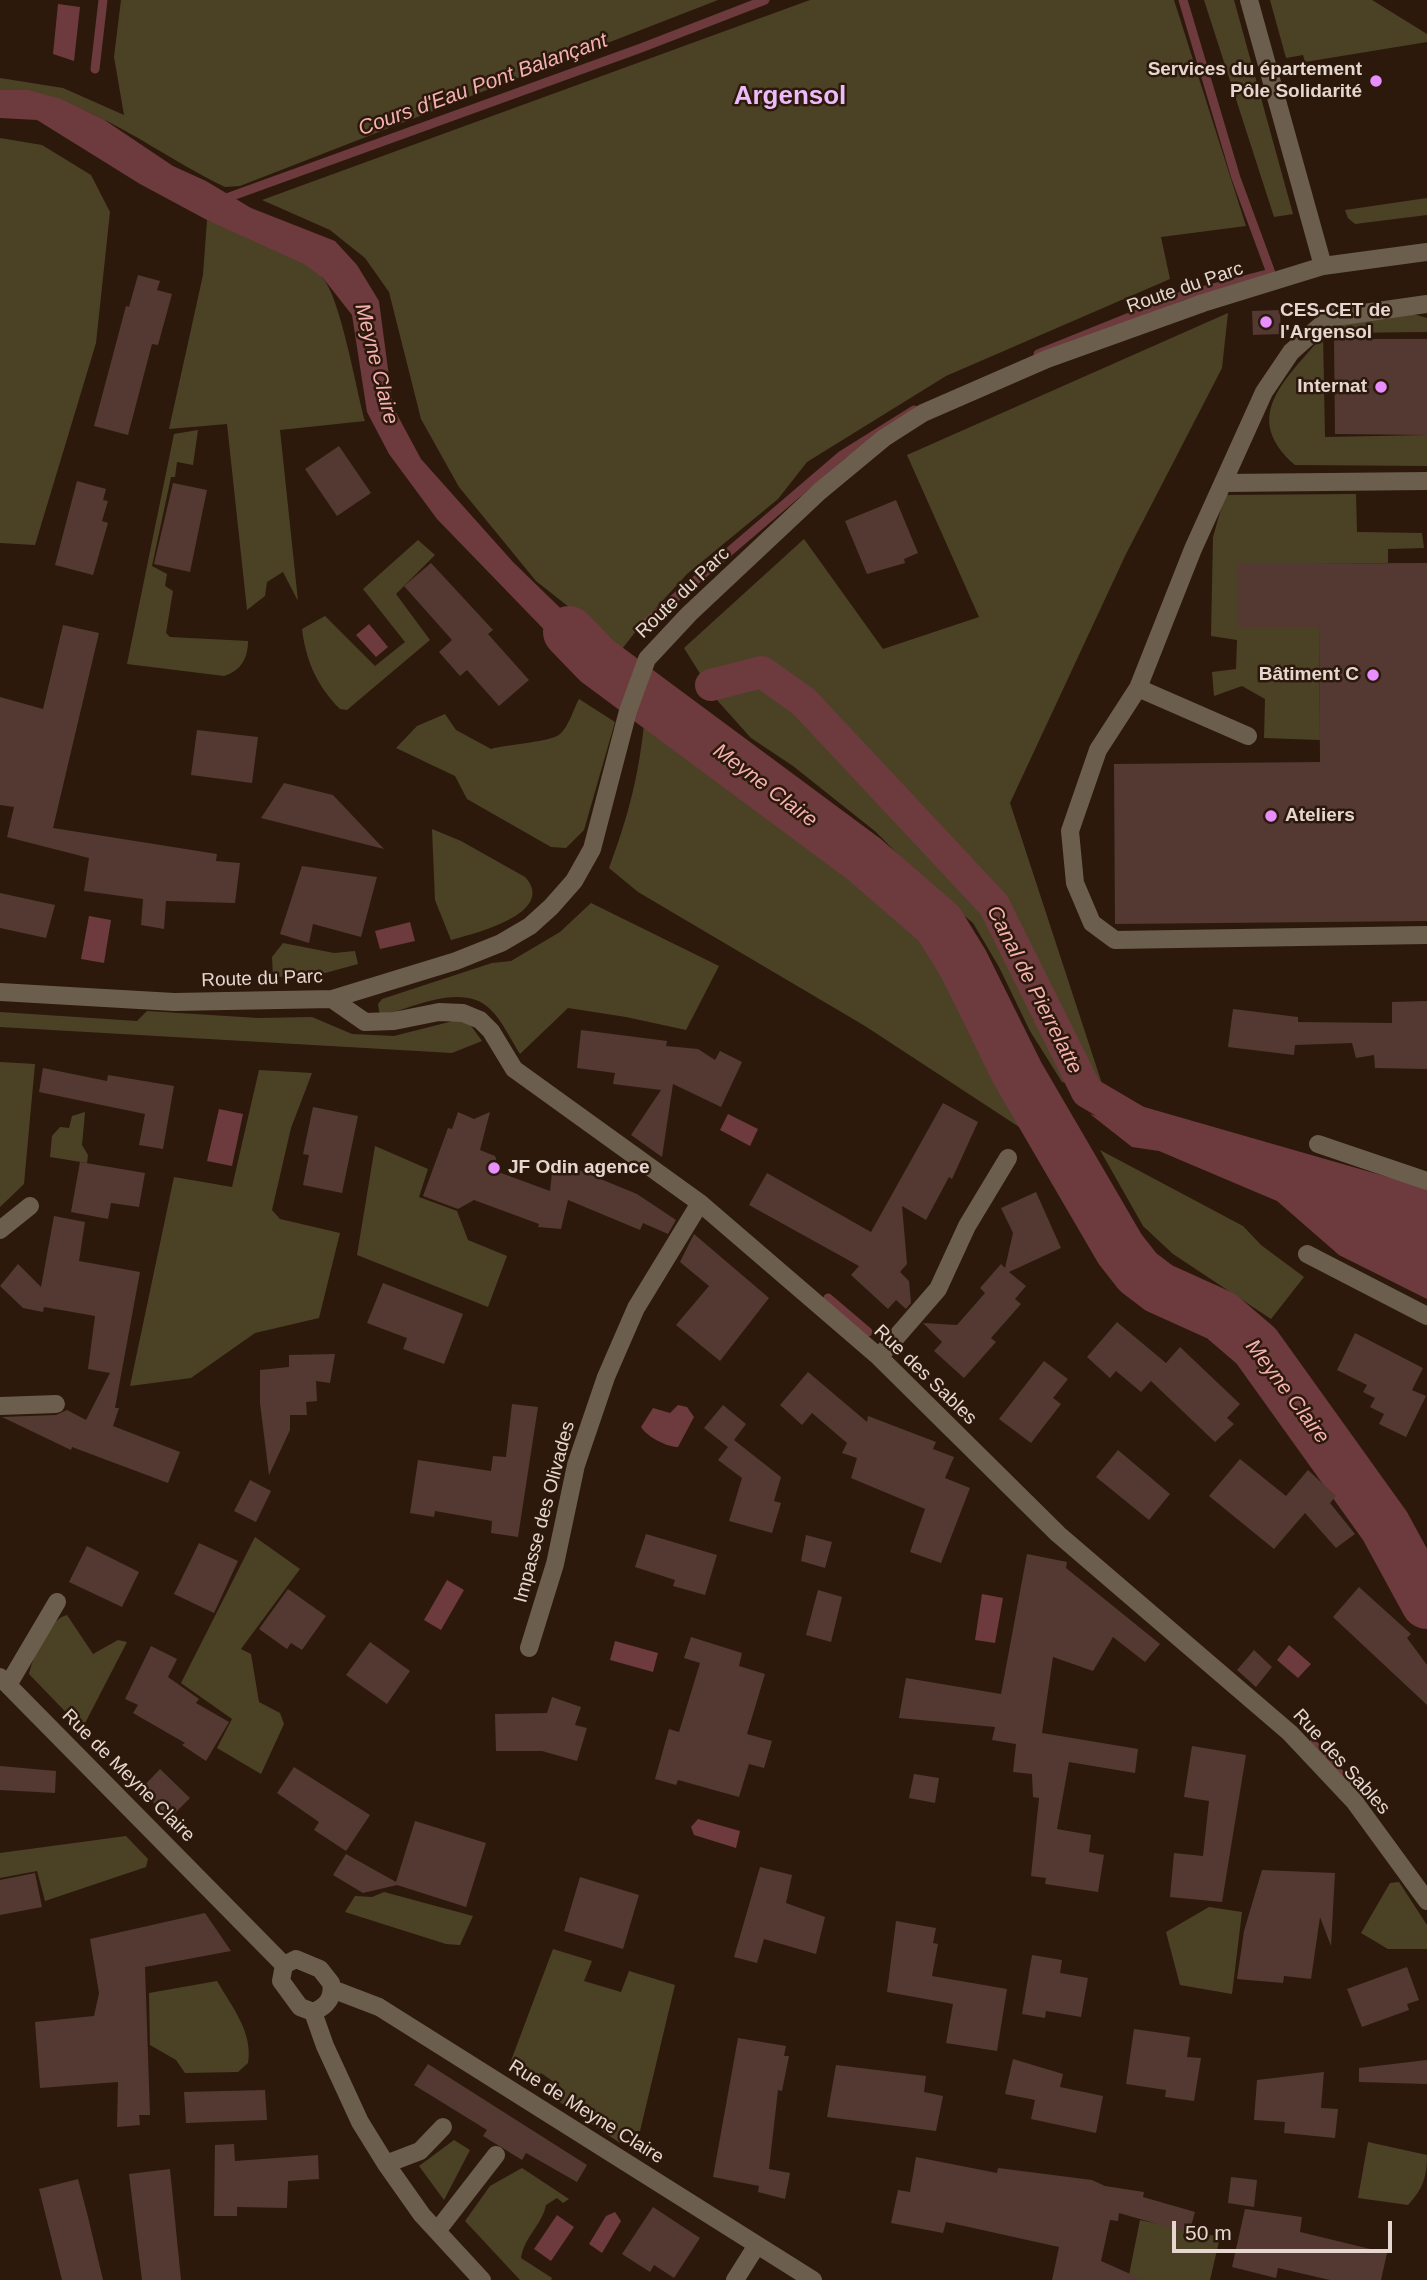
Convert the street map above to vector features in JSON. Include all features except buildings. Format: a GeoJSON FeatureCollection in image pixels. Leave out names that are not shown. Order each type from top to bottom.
{"type":"FeatureCollection","features":[{"type":"Feature","properties":{"kind":"street"},"geometry":{"type":"LineString","coordinates":[[1249,0],[1323,266]]}},
{"type":"Feature","properties":{"kind":"street","name":"Route du Parc"},"geometry":{"type":"LineString","coordinates":[[0,992],[164,1002],[332,999],[456,961],[501,943],[530,926],[574,881],[592,849],[628,711],[647,659],[690,614],[820,492],[884,438],[923,414],[1071,351],[1203,303],[1323,266],[1427,252]]}},
{"type":"Feature","properties":{"kind":"street"},"geometry":{"type":"LineString","coordinates":[[1427,304],[1329,318],[1291,352],[1264,392],[1193,550],[1138,688],[1097,750],[1070,831],[1075,883],[1092,923],[1115,940],[1427,935]]}},
{"type":"Feature","properties":{"kind":"street"},"geometry":{"type":"LineString","coordinates":[[1224,483],[1427,481]]}},
{"type":"Feature","properties":{"kind":"street"},"geometry":{"type":"LineString","coordinates":[[1138,688],[1248,736]]}},
{"type":"Feature","properties":{"kind":"street","name":"Rue des Sables"},"geometry":{"type":"LineString","coordinates":[[332,999],[365,1022],[394,1021],[439,1013],[463,1013],[480,1020],[491,1031],[507,1062],[700,1203],[879,1357],[1042,1519],[1190,1650],[1290,1733],[1354,1801],[1427,1901]]}},
{"type":"Feature","properties":{"kind":"street"},"geometry":{"type":"LineString","coordinates":[[1318,1144],[1427,1181]]}},
{"type":"Feature","properties":{"kind":"street"},"geometry":{"type":"LineString","coordinates":[[879,1357],[938,1289],[967,1226],[1008,1158]]}},
{"type":"Feature","properties":{"kind":"street","name":"Impasse des Olivades"},"geometry":{"type":"LineString","coordinates":[[529,1648],[555,1564],[576,1465],[606,1377],[636,1308],[700,1203]]}},
{"type":"Feature","properties":{"kind":"street"},"geometry":{"type":"LineString","coordinates":[[0,1230],[30,1206]]}},
{"type":"Feature","properties":{"kind":"street"},"geometry":{"type":"LineString","coordinates":[[1307,1254],[1427,1316]]}},
{"type":"Feature","properties":{"kind":"street"},"geometry":{"type":"LineString","coordinates":[[0,1406],[56,1404]]}},
{"type":"Feature","properties":{"kind":"street"},"geometry":{"type":"LineString","coordinates":[[4,1681],[57,1602]]}},
{"type":"Feature","properties":{"kind":"street","name":"Rue de Meyne Claire"},"geometry":{"type":"LineString","coordinates":[[4,1681],[284,1965],[296,1959],[320,1969],[332,1989],[379,2007],[813,2280]]}},
{"type":"Feature","properties":{"kind":"street"},"geometry":{"type":"LineString","coordinates":[[284,1965],[281,1981],[300,2007],[313,2012],[325,2006],[332,1989]]}},
{"type":"Feature","properties":{"kind":"street"},"geometry":{"type":"LineString","coordinates":[[313,2012],[325,2046],[360,2122],[386,2164],[422,2216],[482,2280]]}},
{"type":"Feature","properties":{"kind":"street"},"geometry":{"type":"LineString","coordinates":[[386,2164],[420,2151],[443,2127]]}},
{"type":"Feature","properties":{"kind":"street"},"geometry":{"type":"LineString","coordinates":[[437,2231],[496,2155]]}},
{"type":"Feature","properties":{"kind":"street"},"geometry":{"type":"LineString","coordinates":[[735,2280],[757,2245]]}},
{"type":"Feature","properties":{"kind":"shaded area"},"geometry":{"type":"Polygon","coordinates":[[[121,0],[718,0],[240,186],[225,187],[88,112],[59,100],[0,90],[0,78],[63,88],[124,115],[114,57],[121,0]]]}},
{"type":"Feature","properties":{"kind":"shaded area"},"geometry":{"type":"Polygon","coordinates":[[[810,0],[1174,0],[1246,226],[1161,237],[1170,279],[946,376],[807,462],[778,499],[687,574],[622,649],[536,581],[459,487],[421,419],[389,292],[365,258],[330,230],[262,200],[810,0]]]}},
{"type":"Feature","properties":{"kind":"shaded area"},"geometry":{"type":"Polygon","coordinates":[[[1204,0],[1234,0],[1293,214],[1274,217],[1204,0]]]}},
{"type":"Feature","properties":{"kind":"shaded area"},"geometry":{"type":"Polygon","coordinates":[[[1270,0],[1372,0],[1427,34],[1427,42],[1305,62],[1303,55],[1286,58],[1270,0]]]}},
{"type":"Feature","properties":{"kind":"shaded area"},"geometry":{"type":"Polygon","coordinates":[[[0,138],[42,145],[91,175],[110,212],[96,343],[35,545],[0,543],[0,138]]]}},
{"type":"Feature","properties":{"kind":"shaded area"},"geometry":{"type":"Polygon","coordinates":[[[1427,198],[1427,215],[1355,224],[1348,218],[1345,210],[1427,198]]]}},
{"type":"Feature","properties":{"kind":"shaded area"},"geometry":{"type":"Polygon","coordinates":[[[207,220],[285,252],[313,268],[322,277],[329,288],[342,324],[365,421],[280,430],[298,601],[283,572],[267,582],[265,596],[247,610],[227,424],[169,429],[203,275],[207,220]]]}},
{"type":"Feature","properties":{"kind":"shaded area"},"geometry":{"type":"Polygon","coordinates":[[[1228,313],[1222,368],[1126,554],[1010,803],[1107,1099],[1081,1086],[1062,1082],[1030,1031],[999,967],[973,923],[930,887],[876,832],[793,766],[751,738],[716,699],[684,648],[804,539],[883,649],[979,617],[907,455],[1228,313]]]}},
{"type":"Feature","properties":{"kind":"shaded area"},"geometry":{"type":"Polygon","coordinates":[[[1413,314],[1427,318],[1427,332],[1337,333],[1340,325],[1413,314]]]}},
{"type":"Feature","properties":{"kind":"shaded area"},"geometry":{"type":"Polygon","coordinates":[[[1323,335],[1325,437],[1427,435],[1427,466],[1295,465],[1279,447],[1271,430],[1270,414],[1274,398],[1323,335]]]}},
{"type":"Feature","properties":{"kind":"shaded area"},"geometry":{"type":"Polygon","coordinates":[[[198,430],[193,465],[177,462],[175,477],[171,477],[152,566],[167,574],[165,586],[173,591],[166,633],[170,637],[248,641],[247,653],[242,663],[235,671],[224,676],[127,664],[174,434],[198,430]]]}},
{"type":"Feature","properties":{"kind":"shaded area"},"geometry":{"type":"Polygon","coordinates":[[[1356,494],[1357,532],[1422,533],[1424,548],[1388,549],[1388,563],[1237,565],[1238,627],[1319,627],[1320,740],[1264,738],[1265,699],[1242,686],[1214,696],[1212,672],[1236,669],[1237,640],[1211,636],[1213,537],[1225,495],[1356,494]]]}},
{"type":"Feature","properties":{"kind":"shaded area"},"geometry":{"type":"Polygon","coordinates":[[[418,540],[435,555],[396,594],[430,640],[347,710],[340,709],[314,672],[306,652],[302,629],[325,616],[375,666],[405,642],[363,589],[418,540]]]}},
{"type":"Feature","properties":{"kind":"shaded area"},"geometry":{"type":"Polygon","coordinates":[[[579,699],[615,722],[584,830],[566,848],[551,847],[467,799],[455,776],[396,748],[417,726],[445,714],[456,730],[491,749],[548,739],[563,731],[579,699]]]}},
{"type":"Feature","properties":{"kind":"shaded area"},"geometry":{"type":"Polygon","coordinates":[[[645,714],[707,753],[899,905],[941,954],[1042,1142],[865,1026],[638,892],[609,868],[633,792],[645,714]]]}},
{"type":"Feature","properties":{"kind":"shaded area"},"geometry":{"type":"Polygon","coordinates":[[[432,829],[461,841],[525,877],[532,890],[530,901],[522,911],[493,927],[451,940],[435,900],[432,829]]]}},
{"type":"Feature","properties":{"kind":"shaded area"},"geometry":{"type":"Polygon","coordinates":[[[591,903],[719,966],[686,1030],[568,1008],[520,1054],[502,1024],[490,1009],[479,1001],[451,997],[421,1003],[380,1017],[378,1004],[382,999],[492,963],[511,961],[560,932],[591,903]]]}},
{"type":"Feature","properties":{"kind":"shaded area"},"geometry":{"type":"Polygon","coordinates":[[[283,943],[334,953],[355,951],[358,964],[314,976],[273,977],[272,957],[283,943]]]}},
{"type":"Feature","properties":{"kind":"shaded area"},"geometry":{"type":"Polygon","coordinates":[[[147,1011],[258,1018],[312,1017],[352,1034],[394,1036],[457,1020],[469,1023],[482,1041],[452,1053],[0,1027],[0,1012],[137,1021],[147,1011]]]}},
{"type":"Feature","properties":{"kind":"shaded area"},"geometry":{"type":"Polygon","coordinates":[[[0,1062],[35,1064],[24,1184],[0,1207],[0,1062]]]}},
{"type":"Feature","properties":{"kind":"shaded area"},"geometry":{"type":"Polygon","coordinates":[[[259,1070],[312,1073],[291,1128],[272,1210],[280,1219],[340,1233],[319,1318],[255,1333],[191,1378],[130,1386],[174,1177],[232,1187],[259,1070]]]}},
{"type":"Feature","properties":{"kind":"shaded area"},"geometry":{"type":"Polygon","coordinates":[[[85,1112],[82,1145],[88,1155],[87,1163],[50,1157],[52,1136],[60,1127],[69,1128],[72,1116],[85,1112]]]}},
{"type":"Feature","properties":{"kind":"shaded area"},"geometry":{"type":"Polygon","coordinates":[[[375,1146],[428,1169],[419,1197],[457,1211],[468,1240],[507,1256],[488,1307],[357,1255],[375,1146]]]}},
{"type":"Feature","properties":{"kind":"shaded area"},"geometry":{"type":"Polygon","coordinates":[[[1100,1150],[1243,1226],[1261,1245],[1304,1277],[1271,1319],[1173,1254],[1143,1226],[1100,1150]]]}},
{"type":"Feature","properties":{"kind":"shaded area"},"geometry":{"type":"Polygon","coordinates":[[[255,1537],[300,1569],[241,1649],[251,1654],[259,1702],[280,1713],[284,1724],[261,1774],[217,1748],[232,1719],[181,1683],[255,1537]]]}},
{"type":"Feature","properties":{"kind":"shaded area"},"geometry":{"type":"Polygon","coordinates":[[[67,1615],[93,1654],[118,1640],[127,1642],[82,1729],[29,1674],[48,1631],[60,1618],[67,1615]]]}},
{"type":"Feature","properties":{"kind":"shaded area"},"geometry":{"type":"Polygon","coordinates":[[[126,1836],[148,1859],[146,1867],[45,1901],[37,1871],[0,1878],[0,1853],[126,1836]]]}},
{"type":"Feature","properties":{"kind":"shaded area"},"geometry":{"type":"Polygon","coordinates":[[[1399,1882],[1427,1925],[1427,1949],[1388,1949],[1361,1933],[1390,1883],[1399,1882]]]}},
{"type":"Feature","properties":{"kind":"shaded area"},"geometry":{"type":"Polygon","coordinates":[[[384,1892],[473,1916],[460,1945],[446,1944],[345,1912],[355,1896],[372,1897],[384,1892]]]}},
{"type":"Feature","properties":{"kind":"shaded area"},"geometry":{"type":"Polygon","coordinates":[[[1209,1907],[1242,1912],[1232,1994],[1180,1985],[1166,1932],[1209,1907]]]}},
{"type":"Feature","properties":{"kind":"shaded area"},"geometry":{"type":"Polygon","coordinates":[[[553,1949],[592,1961],[584,1981],[621,1992],[629,1971],[675,1985],[640,2131],[628,2131],[620,2143],[555,2099],[561,2087],[541,2073],[535,2082],[509,2066],[553,1949]]]}},
{"type":"Feature","properties":{"kind":"shaded area"},"geometry":{"type":"Polygon","coordinates":[[[217,1981],[244,2030],[249,2052],[248,2063],[238,2072],[185,2073],[176,2060],[150,2045],[149,1993],[217,1981]]]}},
{"type":"Feature","properties":{"kind":"shaded area"},"geometry":{"type":"Polygon","coordinates":[[[454,2140],[470,2150],[444,2200],[419,2166],[454,2140]]]}},
{"type":"Feature","properties":{"kind":"shaded area"},"geometry":{"type":"Polygon","coordinates":[[[1368,2142],[1427,2155],[1423,2182],[1408,2205],[1358,2198],[1368,2142]]]}},
{"type":"Feature","properties":{"kind":"shaded area"},"geometry":{"type":"Polygon","coordinates":[[[522,2168],[569,2199],[563,2203],[557,2198],[546,2205],[521,2258],[552,2278],[551,2280],[520,2280],[465,2221],[490,2186],[522,2168]]]}},
{"type":"Feature","properties":{"kind":"shaded area"},"geometry":{"type":"Polygon","coordinates":[[[1140,2220],[1220,2237],[1210,2280],[1128,2280],[1140,2220]]]}},
{"type":"Feature","properties":{"kind":"water"},"geometry":{"type":"Polygon","coordinates":[[[58,4],[80,7],[74,61],[53,54],[58,4]]]}},
{"type":"Feature","properties":{"kind":"water"},"geometry":{"type":"Polygon","coordinates":[[[0,90],[28,90],[61,99],[103,119],[173,166],[206,181],[251,208],[335,241],[357,265],[379,301],[393,407],[421,459],[513,562],[612,657],[626,664],[618,693],[590,677],[437,519],[389,454],[367,412],[352,315],[323,278],[304,264],[207,220],[140,184],[37,120],[0,118],[0,90]]]}},
{"type":"Feature","properties":{"kind":"water"},"geometry":{"type":"Polygon","coordinates":[[[369,624],[388,647],[376,657],[356,635],[369,624]]]}},
{"type":"Feature","properties":{"kind":"water"},"geometry":{"type":"Polygon","coordinates":[[[89,916],[111,920],[104,963],[81,959],[89,916]]]}},
{"type":"Feature","properties":{"kind":"water"},"geometry":{"type":"Polygon","coordinates":[[[410,922],[415,941],[380,949],[375,931],[410,922]]]}},
{"type":"Feature","properties":{"kind":"water"},"geometry":{"type":"Polygon","coordinates":[[[219,1109],[243,1114],[232,1166],[207,1161],[219,1109]]]}},
{"type":"Feature","properties":{"kind":"water"},"geometry":{"type":"Polygon","coordinates":[[[728,1114],[758,1129],[750,1146],[720,1130],[728,1114]]]}},
{"type":"Feature","properties":{"kind":"water"},"geometry":{"type":"Polygon","coordinates":[[[1090,1114],[1342,1188],[1427,1219],[1427,1299],[1339,1255],[1277,1201],[1159,1151],[1132,1147],[1090,1114]]]}},
{"type":"Feature","properties":{"kind":"water"},"geometry":{"type":"Polygon","coordinates":[[[678,1405],[687,1407],[694,1417],[678,1447],[658,1441],[641,1427],[653,1408],[670,1413],[678,1405]]]}},
{"type":"Feature","properties":{"kind":"water"},"geometry":{"type":"Polygon","coordinates":[[[447,1580],[464,1590],[441,1630],[424,1620],[447,1580]]]}},
{"type":"Feature","properties":{"kind":"water"},"geometry":{"type":"Polygon","coordinates":[[[982,1594],[1003,1598],[995,1643],[975,1640],[982,1594]]]}},
{"type":"Feature","properties":{"kind":"water"},"geometry":{"type":"Polygon","coordinates":[[[615,1641],[658,1653],[653,1672],[610,1660],[615,1641]]]}},
{"type":"Feature","properties":{"kind":"water"},"geometry":{"type":"Polygon","coordinates":[[[1289,1645],[1311,1664],[1298,1678],[1277,1660],[1289,1645]]]}},
{"type":"Feature","properties":{"kind":"water"},"geometry":{"type":"Polygon","coordinates":[[[698,1819],[740,1831],[736,1848],[694,1835],[691,1827],[698,1819]]]}},
{"type":"Feature","properties":{"kind":"water"},"geometry":{"type":"Polygon","coordinates":[[[615,2212],[621,2221],[602,2253],[589,2244],[606,2216],[615,2212]]]}},
{"type":"Feature","properties":{"kind":"water"},"geometry":{"type":"Polygon","coordinates":[[[557,2215],[574,2227],[551,2261],[534,2249],[557,2215]]]}},
{"type":"Feature","properties":{"kind":"waterway"},"geometry":{"type":"LineString","coordinates":[[95,69],[103,0]]}},
{"type":"Feature","properties":{"kind":"waterway","name":"Cours d'Eau Pont Balançant"},"geometry":{"type":"LineString","coordinates":[[221,200],[641,48],[765,0]]}},
{"type":"Feature","properties":{"kind":"waterway"},"geometry":{"type":"LineString","coordinates":[[1038,354],[1182,296],[1271,273],[1236,178],[1183,0]]}},
{"type":"Feature","properties":{"kind":"waterway"},"geometry":{"type":"LineString","coordinates":[[647,622],[842,455],[914,410]]}},
{"type":"Feature","properties":{"kind":"waterway","name":"Meyne Claire"},"geometry":{"type":"LineString","coordinates":[[569,632],[597,661],[864,859],[939,924],[963,963],[1018,1074],[1120,1249],[1138,1272],[1159,1288],[1221,1316],[1256,1346],[1385,1526],[1427,1603]]}},
{"type":"Feature","properties":{"kind":"waterway","name":"Canal de Pierrelatte"},"geometry":{"type":"LineString","coordinates":[[711,685],[762,672],[804,702],[994,905],[1087,1092],[1138,1122],[1427,1205]]}},
{"type":"Feature","properties":{"kind":"waterway"},"geometry":{"type":"LineString","coordinates":[[828,1298],[868,1332]]}},
{"type":"Feature","properties":{"kind":"waterway"},"geometry":{"type":"LineString","coordinates":[[1313,1744],[1347,1782]]}},
{"type":"Feature","properties":{"kind":"place","name":"Services du épartement Pôle Solidarité"},"geometry":{"type":"Point","coordinates":[1376,81]}},
{"type":"Feature","properties":{"kind":"place","name":"CES-CET de l'Argensol"},"geometry":{"type":"Point","coordinates":[1266,322]}},
{"type":"Feature","properties":{"kind":"place","name":"Internat"},"geometry":{"type":"Point","coordinates":[1381,387]}},
{"type":"Feature","properties":{"kind":"place","name":"Bâtiment C"},"geometry":{"type":"Point","coordinates":[1373,675]}},
{"type":"Feature","properties":{"kind":"place","name":"Ateliers"},"geometry":{"type":"Point","coordinates":[1271,816]}},
{"type":"Feature","properties":{"kind":"place","name":"JF Odin agence"},"geometry":{"type":"Point","coordinates":[494,1168]}},
{"type":"Feature","properties":{"kind":"district","name":"Argensol"},"geometry":{"type":"Point","coordinates":[790,97]}}]}
